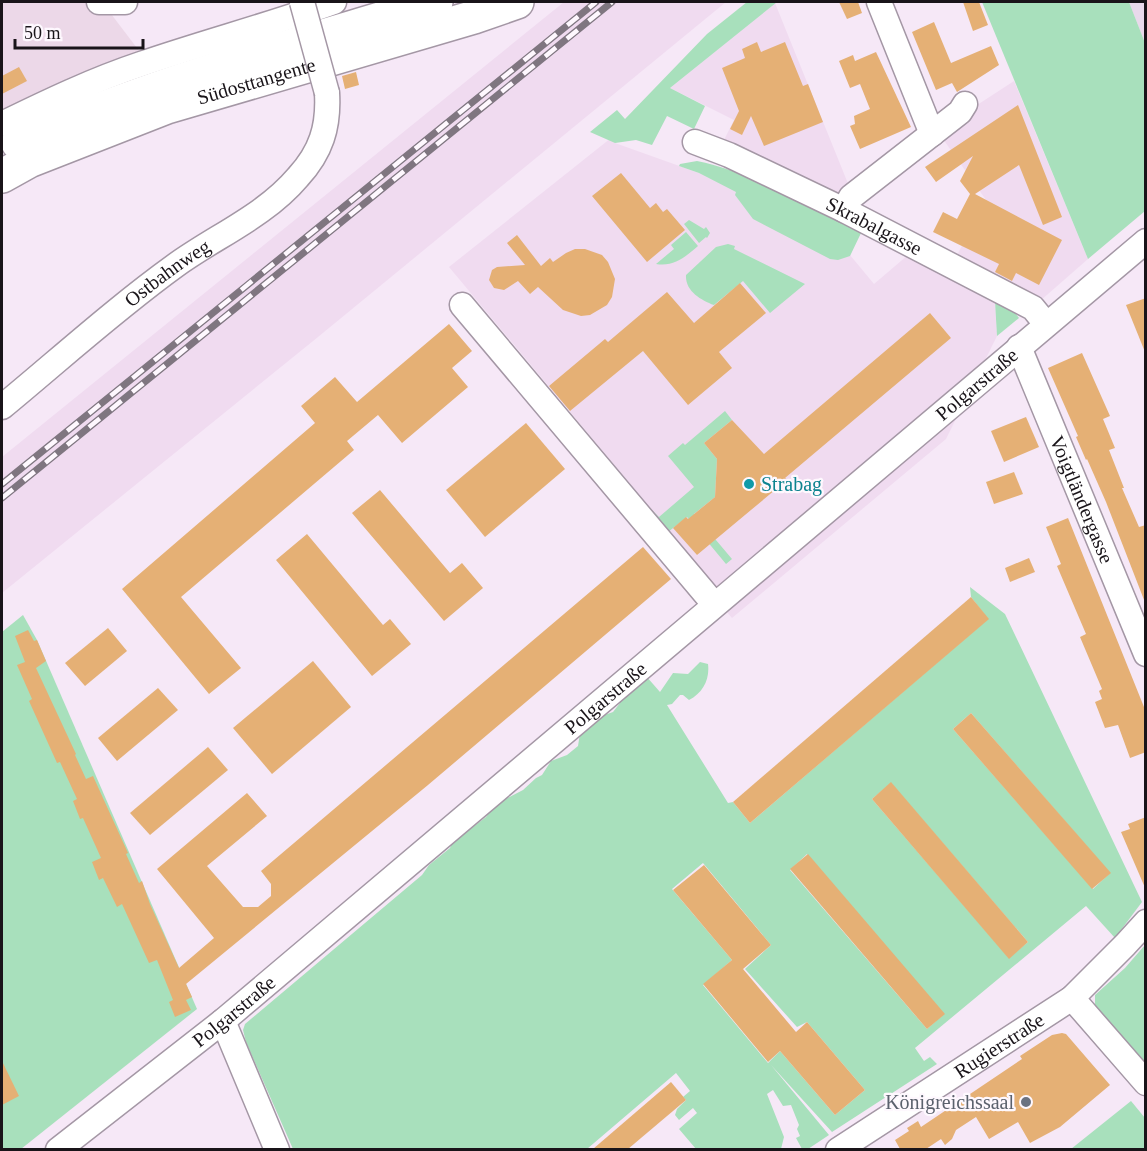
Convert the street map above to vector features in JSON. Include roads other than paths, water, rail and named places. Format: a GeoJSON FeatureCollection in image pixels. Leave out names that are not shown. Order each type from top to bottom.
{"type":"FeatureCollection","features":[{"type":"Feature","properties":{"kind":"highway","name":"Südosttangente"},"geometry":{"type":"LineString","coordinates":[[2,151],[69,120],[141,93],[436,2]]}},
{"type":"Feature","properties":{"kind":"highway","name":"Südosttangente"},"geometry":{"type":"LineString","coordinates":[[2,176],[29,161],[167,108],[474,17],[517,2]]}},
{"type":"Feature","properties":{"kind":"street"},"geometry":{"type":"LineString","coordinates":[[99,2],[125,2]]}},
{"type":"Feature","properties":{"kind":"street","name":"Ostbahnweg"},"geometry":{"type":"LineString","coordinates":[[2,407],[175,266],[243,224],[297,179],[308,164],[324,132],[328,115],[327,93],[302,2]]}},
{"type":"Feature","properties":{"kind":"street"},"geometry":{"type":"LineString","coordinates":[[2,124],[140,64],[334,2]]}},
{"type":"Feature","properties":{"kind":"street"},"geometry":{"type":"LineString","coordinates":[[879,2],[932,134]]}},
{"type":"Feature","properties":{"kind":"street"},"geometry":{"type":"LineString","coordinates":[[844,210],[851,196],[960,112],[965,104]]}},
{"type":"Feature","properties":{"kind":"street","name":"Skrabalgasse"},"geometry":{"type":"LineString","coordinates":[[695,142],[729,155],[844,210],[1033,308],[1046,324]]}},
{"type":"Feature","properties":{"kind":"street","name":"Polgarstraße"},"geometry":{"type":"LineString","coordinates":[[58,1149],[223,1021],[1146,241]]}},
{"type":"Feature","properties":{"kind":"street"},"geometry":{"type":"LineString","coordinates":[[462,305],[714,604]]}},
{"type":"Feature","properties":{"kind":"street","name":"Voigtländergasse"},"geometry":{"type":"LineString","coordinates":[[1019,346],[1146,654]]}},
{"type":"Feature","properties":{"kind":"street","name":"Rugierstraße"},"geometry":{"type":"LineString","coordinates":[[838,1149],[1072,998],[1146,922]]}},
{"type":"Feature","properties":{"kind":"street"},"geometry":{"type":"LineString","coordinates":[[1072,998],[1146,1083]]}},
{"type":"Feature","properties":{"kind":"street"},"geometry":{"type":"LineString","coordinates":[[223,1021],[277,1149]]}},
{"type":"Feature","properties":{"kind":"railway"},"geometry":{"type":"LineString","coordinates":[[2,484],[596,2]]}},
{"type":"Feature","properties":{"kind":"railway"},"geometry":{"type":"LineString","coordinates":[[2,498],[612,2]]}},
{"type":"Feature","properties":{"kind":"place","name":"Strabag"},"geometry":{"type":"Point","coordinates":[749,484]}},
{"type":"Feature","properties":{"kind":"place","name":"Königreichssaal"},"geometry":{"type":"Point","coordinates":[1026,1102]}}]}
